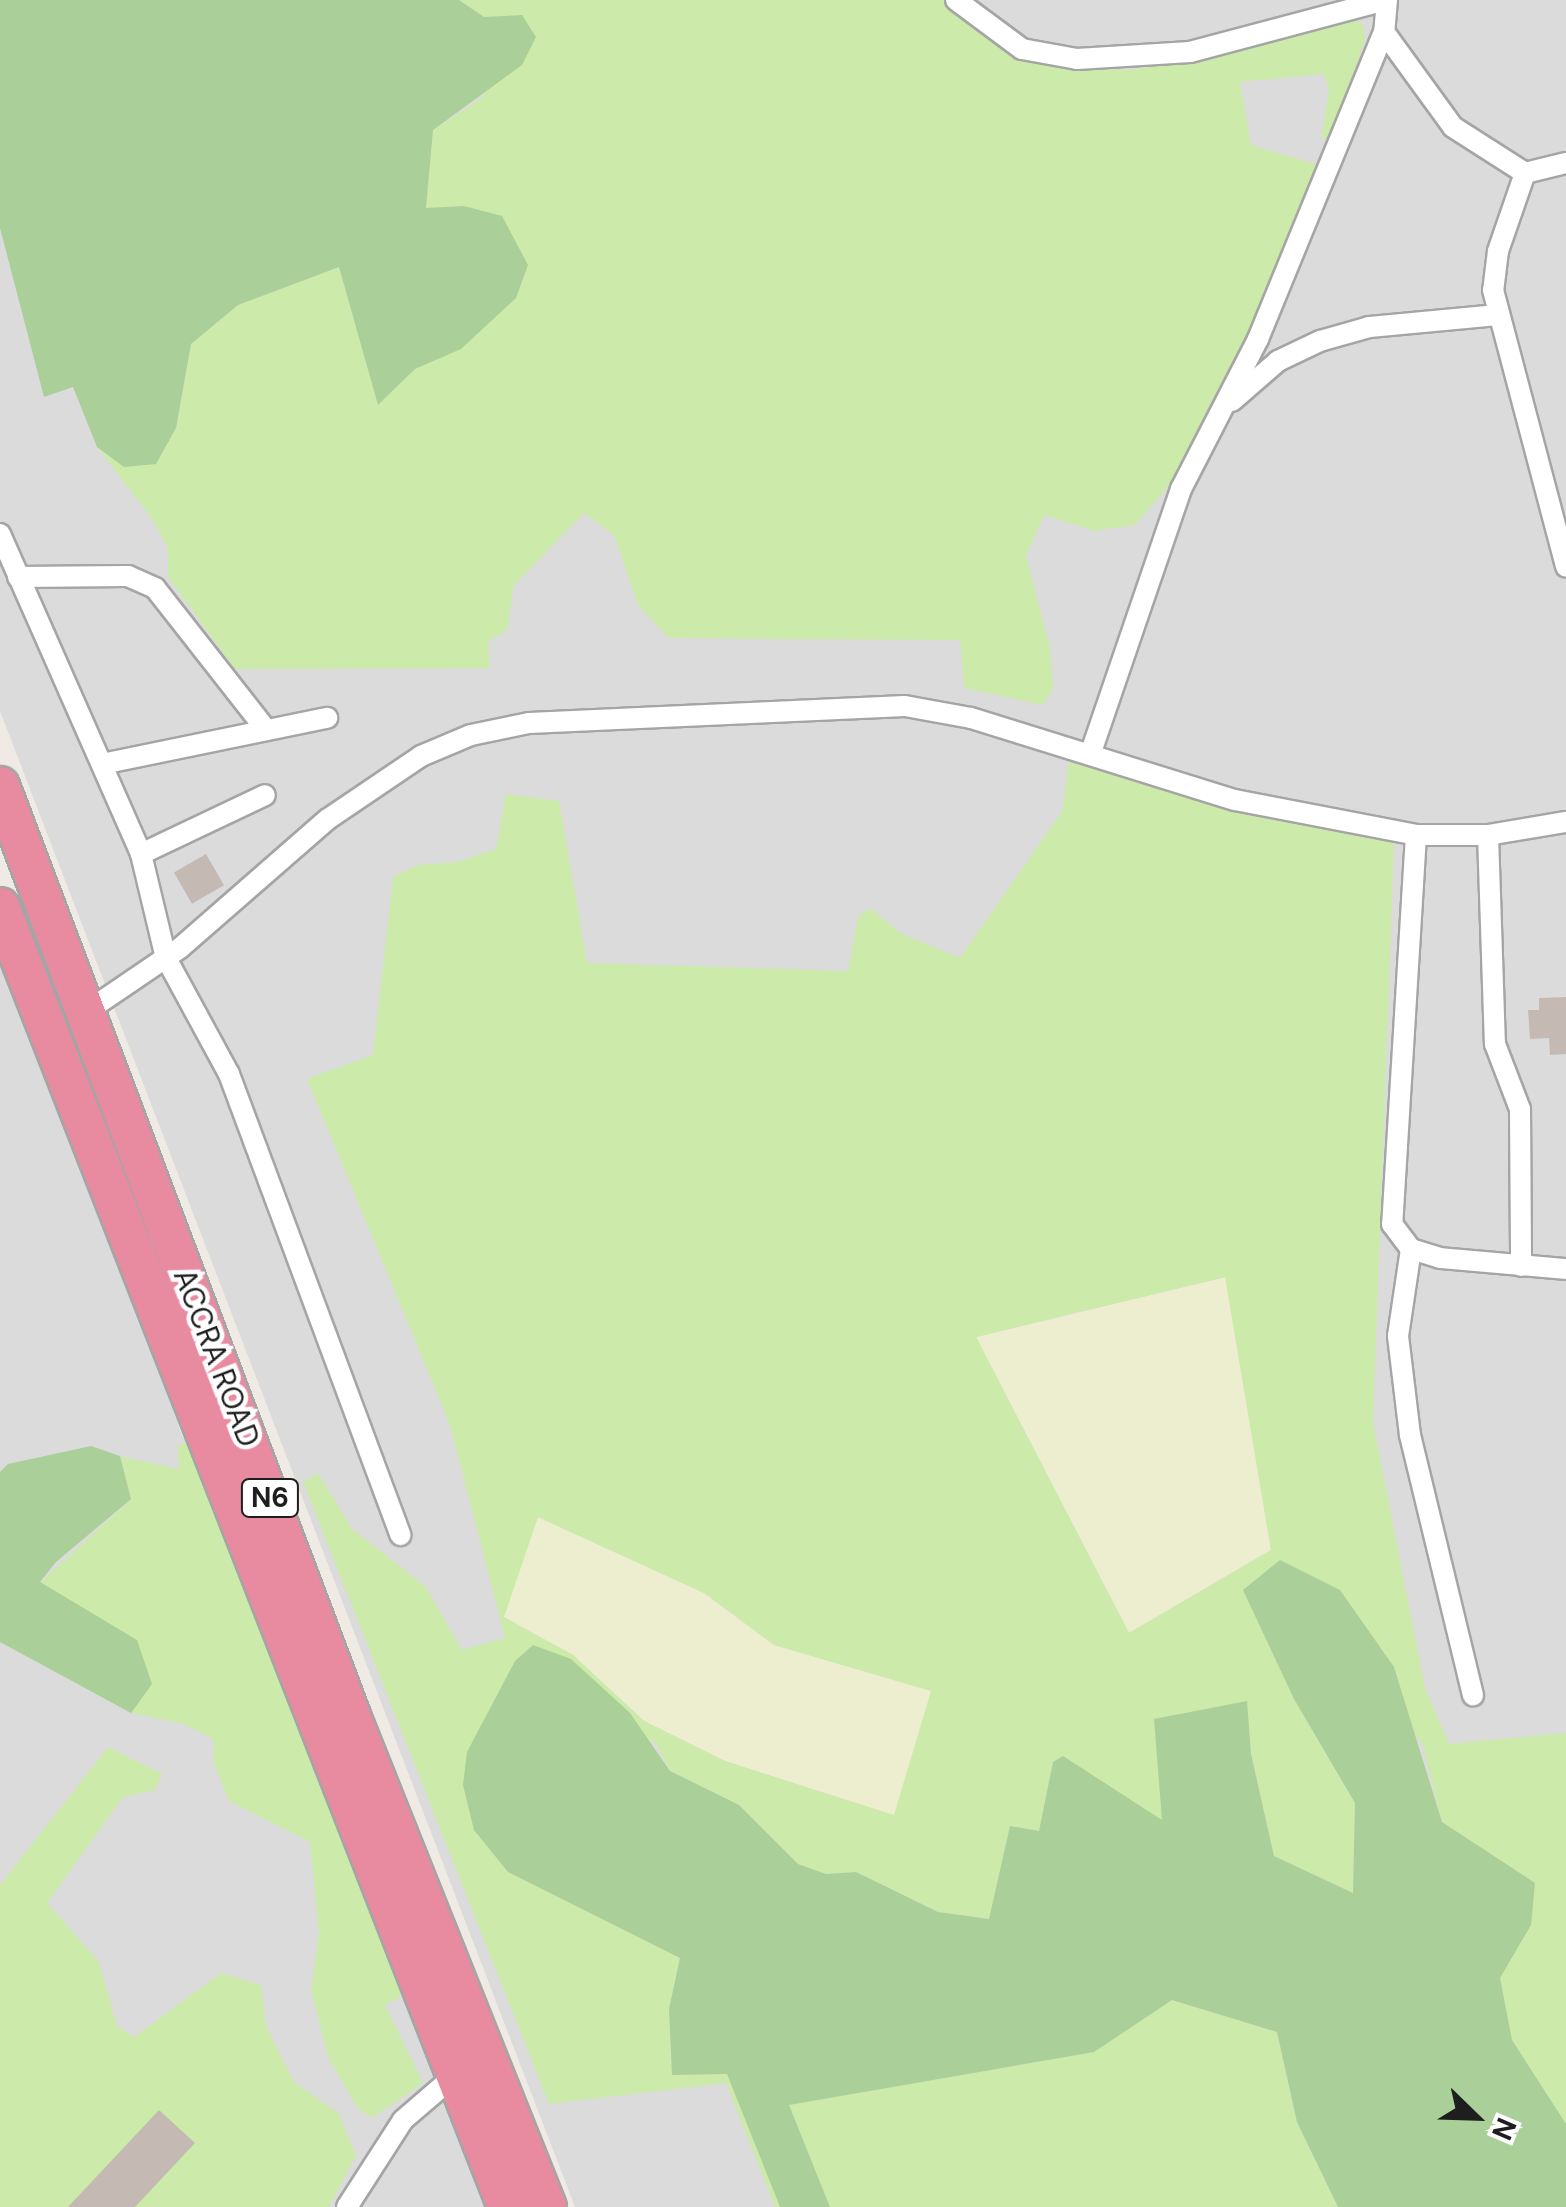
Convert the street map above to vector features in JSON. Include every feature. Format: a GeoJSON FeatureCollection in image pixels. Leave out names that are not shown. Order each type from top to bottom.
{"type":"FeatureCollection","features":[{"type":"Feature","properties":{"kind":"highway","name":"ACCRA ROAD"},"geometry":{"type":"LineString","coordinates":[[0,786],[350,1716],[547,2207]]}},
{"type":"Feature","properties":{"kind":"highway","name":"ACCRA ROAD"},"geometry":{"type":"LineString","coordinates":[[0,907],[452,2078],[507,2207]]}},
{"type":"Feature","properties":{"kind":"street"},"geometry":{"type":"LineString","coordinates":[[956,0],[1022,49],[1077,59],[1190,52],[1386,0],[1384,32],[1224,408],[1181,489],[1091,752]]}},
{"type":"Feature","properties":{"kind":"street"},"geometry":{"type":"LineString","coordinates":[[1384,32],[1453,127],[1525,173],[1566,163]]}},
{"type":"Feature","properties":{"kind":"street"},"geometry":{"type":"LineString","coordinates":[[1525,173],[1498,251],[1498,315],[1566,567]]}},
{"type":"Feature","properties":{"kind":"street"},"geometry":{"type":"LineString","coordinates":[[1224,408],[1278,361],[1320,341],[1369,328],[1498,315]]}},
{"type":"Feature","properties":{"kind":"street"},"geometry":{"type":"LineString","coordinates":[[0,534],[140,854],[166,958],[229,1074],[400,1535]]}},
{"type":"Feature","properties":{"kind":"street"},"geometry":{"type":"LineString","coordinates":[[18,577],[128,576],[154,588],[264,727]]}},
{"type":"Feature","properties":{"kind":"street"},"geometry":{"type":"LineString","coordinates":[[46,1031],[86,1013],[166,958],[328,818],[421,756],[471,735],[528,723],[905,706],[1091,752],[1235,800],[1416,836],[1488,836],[1566,822]]}},
{"type":"Feature","properties":{"kind":"street"},"geometry":{"type":"LineString","coordinates":[[102,764],[264,727],[327,718]]}},
{"type":"Feature","properties":{"kind":"street"},"geometry":{"type":"LineString","coordinates":[[140,854],[264,795]]}},
{"type":"Feature","properties":{"kind":"street"},"geometry":{"type":"LineString","coordinates":[[1416,836],[1392,1224],[1412,1249],[1566,1269]]}},
{"type":"Feature","properties":{"kind":"street"},"geometry":{"type":"LineString","coordinates":[[1488,836],[1495,1044],[1520,1109],[1521,1266]]}},
{"type":"Feature","properties":{"kind":"street"},"geometry":{"type":"LineString","coordinates":[[1412,1249],[1398,1336],[1414,1462],[1473,1696]]}},
{"type":"Feature","properties":{"kind":"street"},"geometry":{"type":"LineString","coordinates":[[347,2207],[403,2120],[452,2078]]}},
{"type":"Feature","properties":{"kind":"shaded area"},"geometry":{"type":"Polygon","coordinates":[[[0,0],[1566,0],[1566,2207],[575,2207],[0,711],[0,0]]]}},
{"type":"Feature","properties":{"kind":"shaded area"},"geometry":{"type":"Polygon","coordinates":[[[0,935],[183,1438],[194,1439],[490,2207],[0,2207],[0,935]]]}},
{"type":"Feature","properties":{"kind":"green space"},"geometry":{"type":"Polygon","coordinates":[[[0,0],[459,0],[484,17],[522,15],[536,37],[522,65],[433,130],[426,208],[464,206],[502,216],[528,265],[516,298],[461,349],[415,369],[378,405],[339,267],[238,305],[191,344],[176,428],[156,464],[124,467],[97,447],[73,387],[44,397],[0,228],[0,0]]]}},
{"type":"Feature","properties":{"kind":"green space"},"geometry":{"type":"Polygon","coordinates":[[[459,0],[942,0],[1011,53],[1082,69],[1131,70],[1212,56],[1342,15],[1363,24],[1365,39],[1334,138],[1321,138],[1329,91],[1324,74],[1240,82],[1251,145],[1322,166],[1261,312],[1171,483],[1135,525],[1095,531],[1044,515],[1026,556],[1050,648],[1053,688],[1043,705],[964,688],[960,640],[668,638],[638,605],[614,535],[584,513],[514,585],[507,630],[488,641],[490,668],[235,669],[168,577],[168,548],[150,516],[97,447],[124,467],[176,428],[191,344],[238,305],[339,267],[378,404],[415,369],[461,349],[464,206],[426,209],[433,130],[482,98],[522,15],[484,17],[459,0]]]}},
{"type":"Feature","properties":{"kind":"green space"},"geometry":{"type":"Polygon","coordinates":[[[1069,762],[1262,817],[1394,843],[1373,1422],[1425,1688],[1449,1744],[1566,1733],[1566,2124],[1511,2040],[1500,1977],[1531,1925],[1535,1883],[1442,1822],[1422,1742],[1244,1591],[1294,1699],[1355,1803],[1353,1893],[1274,1856],[1251,1754],[1247,1701],[1162,1821],[1120,1794],[1039,1831],[1010,1826],[990,1919],[938,1912],[856,1872],[826,1874],[797,1864],[739,1805],[670,1771],[654,1740],[508,1872],[680,1958],[669,2009],[672,2074],[727,2074],[780,2207],[775,2207],[726,2083],[549,2104],[303,1482],[318,1473],[352,1529],[425,1586],[462,1650],[505,1638],[450,1425],[307,1079],[373,1055],[393,877],[417,865],[457,862],[496,849],[506,794],[559,801],[587,963],[848,971],[858,917],[870,908],[900,933],[960,958],[1062,811],[1069,762]],[[1225,1277],[976,1337],[1129,1633],[1271,1550],[1225,1277]],[[538,1517],[504,1617],[573,1655],[644,1721],[725,1761],[894,1815],[931,1691],[774,1645],[704,1593],[538,1517]]]}},
{"type":"Feature","properties":{"kind":"green space"},"geometry":{"type":"Polygon","coordinates":[[[1226,1277],[1271,1550],[1129,1633],[976,1337],[1226,1277]]]}},
{"type":"Feature","properties":{"kind":"green space"},"geometry":{"type":"Polygon","coordinates":[[[197,1439],[410,1992],[385,2005],[423,2083],[372,2118],[357,2108],[328,2057],[311,1990],[319,1934],[310,1842],[229,1801],[214,1764],[213,1739],[184,1724],[131,1713],[151,1684],[40,1583],[131,1499],[120,1456],[179,1469],[178,1445],[197,1439]]]}},
{"type":"Feature","properties":{"kind":"green space"},"geometry":{"type":"Polygon","coordinates":[[[91,1446],[120,1456],[131,1499],[56,1562],[40,1582],[137,1640],[152,1684],[131,1713],[0,1642],[0,1472],[8,1464],[91,1446]]]}},
{"type":"Feature","properties":{"kind":"green space"},"geometry":{"type":"Polygon","coordinates":[[[538,1517],[704,1593],[774,1645],[932,1691],[894,1816],[725,1761],[644,1721],[573,1655],[503,1617],[538,1517]]]}},
{"type":"Feature","properties":{"kind":"green space"},"geometry":{"type":"Polygon","coordinates":[[[1280,1560],[1340,1590],[1394,1667],[1442,1822],[1535,1883],[1531,1925],[1500,1978],[1512,2040],[1566,2124],[1566,2207],[1338,2207],[1297,2122],[1277,2032],[1172,2000],[1094,2052],[789,2105],[830,2207],[780,2207],[727,2074],[672,2075],[669,2009],[680,1958],[508,1872],[474,1830],[463,1785],[467,1752],[515,1661],[533,1645],[571,1659],[630,1713],[670,1771],[739,1805],[798,1864],[826,1874],[856,1872],[938,1912],[989,1919],[1010,1826],[1039,1831],[1053,1762],[1063,1756],[1162,1820],[1154,1719],[1247,1701],[1251,1754],[1274,1856],[1353,1893],[1355,1803],[1294,1699],[1243,1590],[1280,1560]]]}},
{"type":"Feature","properties":{"kind":"green space"},"geometry":{"type":"Polygon","coordinates":[[[108,1747],[162,1774],[155,1790],[123,1797],[47,1903],[99,1962],[117,2026],[134,2037],[221,1973],[261,1985],[266,2026],[294,2082],[338,2113],[356,2155],[329,2207],[0,2207],[0,1885],[108,1747]]]}},
{"type":"Feature","properties":{"kind":"green space"},"geometry":{"type":"Polygon","coordinates":[[[1172,2000],[1277,2032],[1297,2122],[1338,2207],[830,2207],[788,2105],[1093,2052],[1172,2000]]]}},
{"type":"Feature","properties":{"kind":"building"},"geometry":{"type":"Polygon","coordinates":[[[206,854],[224,885],[192,904],[174,872],[206,854]]]}},
{"type":"Feature","properties":{"kind":"building"},"geometry":{"type":"Polygon","coordinates":[[[1566,997],[1566,1054],[1550,1055],[1549,1038],[1530,1039],[1528,1010],[1539,1010],[1539,998],[1566,997]]]}},
{"type":"Feature","properties":{"kind":"building"},"geometry":{"type":"Polygon","coordinates":[[[159,2110],[195,2143],[135,2207],[68,2207],[159,2110]]]}}]}
